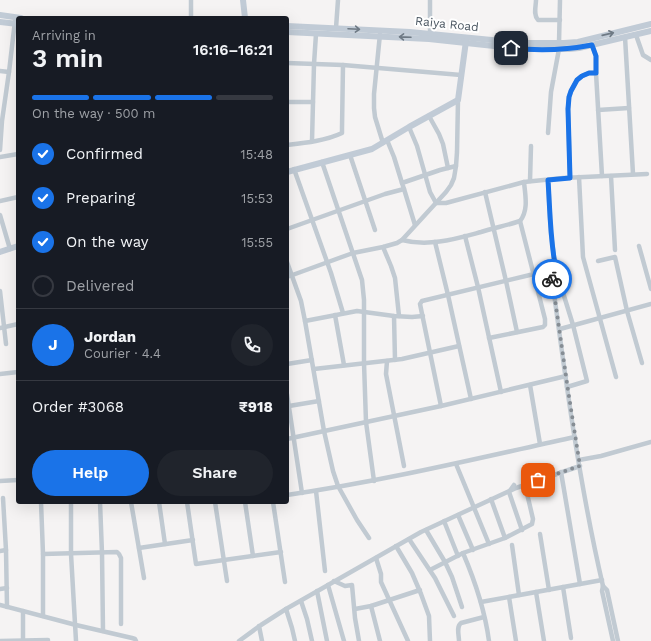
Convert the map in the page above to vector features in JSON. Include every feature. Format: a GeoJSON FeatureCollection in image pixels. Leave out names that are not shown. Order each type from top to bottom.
{"type":"FeatureCollection","features":[{"type":"Feature","properties":{"kind":"street"},"geometry":{"type":"LineString","coordinates":[[191,0],[191,16]]}},
{"type":"Feature","properties":{"kind":"street"},"geometry":{"type":"LineString","coordinates":[[243,0],[245,16]]}},
{"type":"Feature","properties":{"kind":"street"},"geometry":{"type":"LineString","coordinates":[[336,28],[338,0]]}},
{"type":"Feature","properties":{"kind":"street"},"geometry":{"type":"LineString","coordinates":[[430,0],[430,36]]}},
{"type":"Feature","properties":{"kind":"street"},"geometry":{"type":"LineString","coordinates":[[536,0],[535,15],[538,20],[560,20]]}},
{"type":"Feature","properties":{"kind":"street"},"geometry":{"type":"LineString","coordinates":[[548,133],[551,92],[559,46],[560,0]]}},
{"type":"Feature","properties":{"kind":"street"},"geometry":{"type":"LineString","coordinates":[[0,15],[16,21]]}},
{"type":"Feature","properties":{"kind":"street"},"geometry":{"type":"LineString","coordinates":[[0,22],[16,21]]}},
{"type":"Feature","properties":{"kind":"street","name":"Raiya Road"},"geometry":{"type":"LineString","coordinates":[[559,46],[651,24]]}},
{"type":"Feature","properties":{"kind":"street","name":"Raiya Road"},"geometry":{"type":"LineString","coordinates":[[289,26],[336,28],[380,33],[579,48],[651,31]]}},
{"type":"Feature","properties":{"kind":"street"},"geometry":{"type":"LineString","coordinates":[[0,150],[2,121],[16,27]]}},
{"type":"Feature","properties":{"kind":"street","name":"Raiya Road"},"geometry":{"type":"LineString","coordinates":[[289,32],[316,34],[380,33]]}},
{"type":"Feature","properties":{"kind":"street"},"geometry":{"type":"LineString","coordinates":[[380,33],[374,94],[374,112],[377,125],[394,157],[415,225]]}},
{"type":"Feature","properties":{"kind":"street"},"geometry":{"type":"LineString","coordinates":[[312,142],[316,34]]}},
{"type":"Feature","properties":{"kind":"street"},"geometry":{"type":"LineString","coordinates":[[636,35],[643,55],[651,60]]}},
{"type":"Feature","properties":{"kind":"street"},"geometry":{"type":"LineString","coordinates":[[625,37],[633,174]]}},
{"type":"Feature","properties":{"kind":"street"},"geometry":{"type":"LineString","coordinates":[[369,538],[338,486],[333,471],[324,431],[301,301],[289,276],[353,253],[397,243],[402,240],[451,185],[456,166],[458,100],[466,40]]}},
{"type":"Feature","properties":{"kind":"street"},"geometry":{"type":"LineString","coordinates":[[592,45],[596,56],[602,176]]}},
{"type":"Feature","properties":{"kind":"street"},"geometry":{"type":"LineString","coordinates":[[12,50],[16,51]]}},
{"type":"Feature","properties":{"kind":"street"},"geometry":{"type":"LineString","coordinates":[[289,63],[343,65],[461,75]]}},
{"type":"Feature","properties":{"kind":"street"},"geometry":{"type":"LineString","coordinates":[[289,145],[312,142],[342,133],[343,65]]}},
{"type":"Feature","properties":{"kind":"street"},"geometry":{"type":"LineString","coordinates":[[0,71],[9,72]]}},
{"type":"Feature","properties":{"kind":"street"},"geometry":{"type":"LineString","coordinates":[[570,178],[569,97],[577,80],[589,73],[596,73]]}},
{"type":"Feature","properties":{"kind":"street"},"geometry":{"type":"LineString","coordinates":[[289,171],[372,149],[458,100]]}},
{"type":"Feature","properties":{"kind":"street"},"geometry":{"type":"LineString","coordinates":[[289,102],[313,102]]}},
{"type":"Feature","properties":{"kind":"street"},"geometry":{"type":"LineString","coordinates":[[598,110],[629,108]]}},
{"type":"Feature","properties":{"kind":"street"},"geometry":{"type":"LineString","coordinates":[[429,116],[443,144],[448,168]]}},
{"type":"Feature","properties":{"kind":"street"},"geometry":{"type":"LineString","coordinates":[[409,127],[417,146],[430,192],[436,203]]}},
{"type":"Feature","properties":{"kind":"street"},"geometry":{"type":"LineString","coordinates":[[530,181],[531,146]]}},
{"type":"Feature","properties":{"kind":"street"},"geometry":{"type":"LineString","coordinates":[[0,157],[16,154]]}},
{"type":"Feature","properties":{"kind":"street"},"geometry":{"type":"LineString","coordinates":[[350,155],[375,230]]}},
{"type":"Feature","properties":{"kind":"street"},"geometry":{"type":"LineString","coordinates":[[322,162],[362,280],[364,290],[366,422],[374,481]]}},
{"type":"Feature","properties":{"kind":"street"},"geometry":{"type":"LineString","coordinates":[[402,183],[456,166]]}},
{"type":"Feature","properties":{"kind":"street"},"geometry":{"type":"LineString","coordinates":[[294,169],[327,262],[343,313]]}},
{"type":"Feature","properties":{"kind":"street"},"geometry":{"type":"LineString","coordinates":[[436,203],[446,203],[530,181],[647,174]]}},
{"type":"Feature","properties":{"kind":"street"},"geometry":{"type":"LineString","coordinates":[[611,176],[615,250]]}},
{"type":"Feature","properties":{"kind":"street"},"geometry":{"type":"LineString","coordinates":[[579,177],[583,257],[616,377]]}},
{"type":"Feature","properties":{"kind":"street"},"geometry":{"type":"LineString","coordinates":[[548,180],[554,270],[567,387],[591,534],[602,580],[602,591],[613,641]]}},
{"type":"Feature","properties":{"kind":"street"},"geometry":{"type":"LineString","coordinates":[[402,240],[413,243],[436,242],[493,229],[520,221],[525,212],[526,205],[524,182]]}},
{"type":"Feature","properties":{"kind":"street"},"geometry":{"type":"LineString","coordinates":[[289,228],[312,219],[404,189]]}},
{"type":"Feature","properties":{"kind":"street"},"geometry":{"type":"LineString","coordinates":[[485,192],[517,332]]}},
{"type":"Feature","properties":{"kind":"street"},"geometry":{"type":"LineString","coordinates":[[0,201],[16,197]]}},
{"type":"Feature","properties":{"kind":"street"},"geometry":{"type":"LineString","coordinates":[[0,216],[10,249]]}},
{"type":"Feature","properties":{"kind":"street"},"geometry":{"type":"LineString","coordinates":[[489,338],[545,326],[545,319],[520,221]]}},
{"type":"Feature","properties":{"kind":"street"},"geometry":{"type":"LineString","coordinates":[[465,236],[501,392]]}},
{"type":"Feature","properties":{"kind":"street"},"geometry":{"type":"LineString","coordinates":[[436,242],[471,399]]}},
{"type":"Feature","properties":{"kind":"street"},"geometry":{"type":"LineString","coordinates":[[639,246],[651,289]]}},
{"type":"Feature","properties":{"kind":"street"},"geometry":{"type":"LineString","coordinates":[[0,252],[16,247]]}},
{"type":"Feature","properties":{"kind":"street"},"geometry":{"type":"LineString","coordinates":[[382,247],[395,278],[395,360]]}},
{"type":"Feature","properties":{"kind":"street"},"geometry":{"type":"LineString","coordinates":[[598,260],[615,257],[627,311],[642,363]]}},
{"type":"Feature","properties":{"kind":"street"},"geometry":{"type":"LineString","coordinates":[[441,406],[420,304],[422,302],[478,287],[554,270]]}},
{"type":"Feature","properties":{"kind":"street"},"geometry":{"type":"LineString","coordinates":[[554,270],[573,326],[587,381],[567,387]]}},
{"type":"Feature","properties":{"kind":"street"},"geometry":{"type":"LineString","coordinates":[[0,291],[2,327],[6,344]]}},
{"type":"Feature","properties":{"kind":"street"},"geometry":{"type":"LineString","coordinates":[[560,329],[651,304]]}},
{"type":"Feature","properties":{"kind":"street"},"geometry":{"type":"LineString","coordinates":[[305,321],[357,311],[396,316],[423,316]]}},
{"type":"Feature","properties":{"kind":"street"},"geometry":{"type":"LineString","coordinates":[[335,315],[344,366]]}},
{"type":"Feature","properties":{"kind":"street"},"geometry":{"type":"LineString","coordinates":[[2,327],[16,324]]}},
{"type":"Feature","properties":{"kind":"street"},"geometry":{"type":"LineString","coordinates":[[314,369],[410,358],[460,346]]}},
{"type":"Feature","properties":{"kind":"street"},"geometry":{"type":"LineString","coordinates":[[289,364],[312,360]]}},
{"type":"Feature","properties":{"kind":"street"},"geometry":{"type":"LineString","coordinates":[[387,361],[386,374],[404,466]]}},
{"type":"Feature","properties":{"kind":"street"},"geometry":{"type":"LineString","coordinates":[[0,374],[16,372]]}},
{"type":"Feature","properties":{"kind":"street"},"geometry":{"type":"LineString","coordinates":[[289,438],[441,406],[566,376]]}},
{"type":"Feature","properties":{"kind":"street"},"geometry":{"type":"LineString","coordinates":[[530,385],[540,444]]}},
{"type":"Feature","properties":{"kind":"street"},"geometry":{"type":"LineString","coordinates":[[302,493],[289,406],[319,401]]}},
{"type":"Feature","properties":{"kind":"street"},"geometry":{"type":"LineString","coordinates":[[289,495],[374,481],[575,437]]}},
{"type":"Feature","properties":{"kind":"street"},"geometry":{"type":"LineString","coordinates":[[579,460],[601,456],[651,442]]}},
{"type":"Feature","properties":{"kind":"street"},"geometry":{"type":"LineString","coordinates":[[456,464],[489,544]]}},
{"type":"Feature","properties":{"kind":"street"},"geometry":{"type":"LineString","coordinates":[[239,641],[259,626],[300,601],[426,530],[491,499],[525,485],[580,466]]}},
{"type":"Feature","properties":{"kind":"street"},"geometry":{"type":"LineString","coordinates":[[562,472],[580,584]]}},
{"type":"Feature","properties":{"kind":"street"},"geometry":{"type":"LineString","coordinates":[[430,570],[460,554],[505,538],[532,524],[533,522],[525,485],[526,474]]}},
{"type":"Feature","properties":{"kind":"street"},"geometry":{"type":"LineString","coordinates":[[0,481],[16,480]]}},
{"type":"Feature","properties":{"kind":"street"},"geometry":{"type":"LineString","coordinates":[[509,492],[514,485]]}},
{"type":"Feature","properties":{"kind":"street"},"geometry":{"type":"LineString","coordinates":[[316,491],[325,571]]}},
{"type":"Feature","properties":{"kind":"street"},"geometry":{"type":"LineString","coordinates":[[509,492],[522,530]]}},
{"type":"Feature","properties":{"kind":"street"},"geometry":{"type":"LineString","coordinates":[[3,498],[2,515],[6,550],[7,607]]}},
{"type":"Feature","properties":{"kind":"street"},"geometry":{"type":"LineString","coordinates":[[491,499],[505,538]]}},
{"type":"Feature","properties":{"kind":"street"},"geometry":{"type":"LineString","coordinates":[[41,504],[43,616]]}},
{"type":"Feature","properties":{"kind":"street"},"geometry":{"type":"LineString","coordinates":[[71,504],[71,554],[76,641]]}},
{"type":"Feature","properties":{"kind":"street"},"geometry":{"type":"LineString","coordinates":[[100,504],[103,631]]}},
{"type":"Feature","properties":{"kind":"street"},"geometry":{"type":"LineString","coordinates":[[131,504],[144,578]]}},
{"type":"Feature","properties":{"kind":"street"},"geometry":{"type":"LineString","coordinates":[[159,504],[165,544]]}},
{"type":"Feature","properties":{"kind":"street"},"geometry":{"type":"LineString","coordinates":[[187,504],[196,564],[281,552]]}},
{"type":"Feature","properties":{"kind":"street"},"geometry":{"type":"LineString","coordinates":[[215,504],[227,581]]}},
{"type":"Feature","properties":{"kind":"street"},"geometry":{"type":"LineString","coordinates":[[245,504],[253,556]]}},
{"type":"Feature","properties":{"kind":"street"},"geometry":{"type":"LineString","coordinates":[[273,504],[285,582]]}},
{"type":"Feature","properties":{"kind":"street"},"geometry":{"type":"LineString","coordinates":[[458,515],[473,550]]}},
{"type":"Feature","properties":{"kind":"street"},"geometry":{"type":"LineString","coordinates":[[444,521],[471,573],[481,602],[489,641]]}},
{"type":"Feature","properties":{"kind":"street"},"geometry":{"type":"LineString","coordinates":[[426,530],[445,562],[452,577],[462,607]]}},
{"type":"Feature","properties":{"kind":"street"},"geometry":{"type":"LineString","coordinates":[[540,534],[549,590]]}},
{"type":"Feature","properties":{"kind":"street"},"geometry":{"type":"LineString","coordinates":[[409,539],[430,570],[454,616]]}},
{"type":"Feature","properties":{"kind":"street"},"geometry":{"type":"LineString","coordinates":[[139,548],[192,540]]}},
{"type":"Feature","properties":{"kind":"street"},"geometry":{"type":"LineString","coordinates":[[512,545],[519,595]]}},
{"type":"Feature","properties":{"kind":"street"},"geometry":{"type":"LineString","coordinates":[[396,546],[420,590],[429,616],[430,641]]}},
{"type":"Feature","properties":{"kind":"street"},"geometry":{"type":"LineString","coordinates":[[0,551],[6,550]]}},
{"type":"Feature","properties":{"kind":"street"},"geometry":{"type":"LineString","coordinates":[[43,554],[117,552],[120,554],[121,624]]}},
{"type":"Feature","properties":{"kind":"street"},"geometry":{"type":"LineString","coordinates":[[376,558],[382,582],[408,641]]}},
{"type":"Feature","properties":{"kind":"street"},"geometry":{"type":"LineString","coordinates":[[481,602],[602,580]]}},
{"type":"Feature","properties":{"kind":"street"},"geometry":{"type":"LineString","coordinates":[[334,581],[345,586],[352,585],[359,641]]}},
{"type":"Feature","properties":{"kind":"street"},"geometry":{"type":"LineString","coordinates":[[328,585],[344,641]]}},
{"type":"Feature","properties":{"kind":"street"},"geometry":{"type":"LineString","coordinates":[[603,586],[607,590],[618,641]]}},
{"type":"Feature","properties":{"kind":"street"},"geometry":{"type":"LineString","coordinates":[[563,587],[571,638]]}},
{"type":"Feature","properties":{"kind":"street"},"geometry":{"type":"LineString","coordinates":[[0,588],[7,588]]}},
{"type":"Feature","properties":{"kind":"street"},"geometry":{"type":"LineString","coordinates":[[355,609],[371,606],[420,590]]}},
{"type":"Feature","properties":{"kind":"street"},"geometry":{"type":"LineString","coordinates":[[317,591],[328,641]]}},
{"type":"Feature","properties":{"kind":"street"},"geometry":{"type":"LineString","coordinates":[[536,592],[544,641]]}},
{"type":"Feature","properties":{"kind":"street"},"geometry":{"type":"LineString","coordinates":[[509,597],[516,641]]}},
{"type":"Feature","properties":{"kind":"street"},"geometry":{"type":"LineString","coordinates":[[300,601],[307,619],[312,641]]}},
{"type":"Feature","properties":{"kind":"street"},"geometry":{"type":"LineString","coordinates":[[0,605],[103,631],[122,638],[136,639],[136,641]]}},
{"type":"Feature","properties":{"kind":"street"},"geometry":{"type":"LineString","coordinates":[[371,606],[380,641]]}},
{"type":"Feature","properties":{"kind":"street"},"geometry":{"type":"LineString","coordinates":[[286,610],[295,641]]}},
{"type":"Feature","properties":{"kind":"street"},"geometry":{"type":"LineString","coordinates":[[23,611],[23,641]]}},
{"type":"Feature","properties":{"kind":"street"},"geometry":{"type":"LineString","coordinates":[[459,641],[458,628],[461,623],[484,617]]}},
{"type":"Feature","properties":{"kind":"street"},"geometry":{"type":"LineString","coordinates":[[259,626],[262,641]]}},
{"type":"Feature","properties":{"kind":"street"},"geometry":{"type":"LineString","coordinates":[[0,641],[48,640]]}},
{"type":"Feature","properties":{"kind":"way so far"},"geometry":{"type":"LineString","coordinates":[[538,480],[580,466],[552,279]]}},
{"type":"Feature","properties":{"kind":"route"},"geometry":{"type":"LineString","coordinates":[[511,48],[569,49],[592,45],[596,56],[596,73],[589,73],[577,80],[569,97],[570,178],[548,180],[551,234],[556,270],[551,271],[552,279]]}}]}
